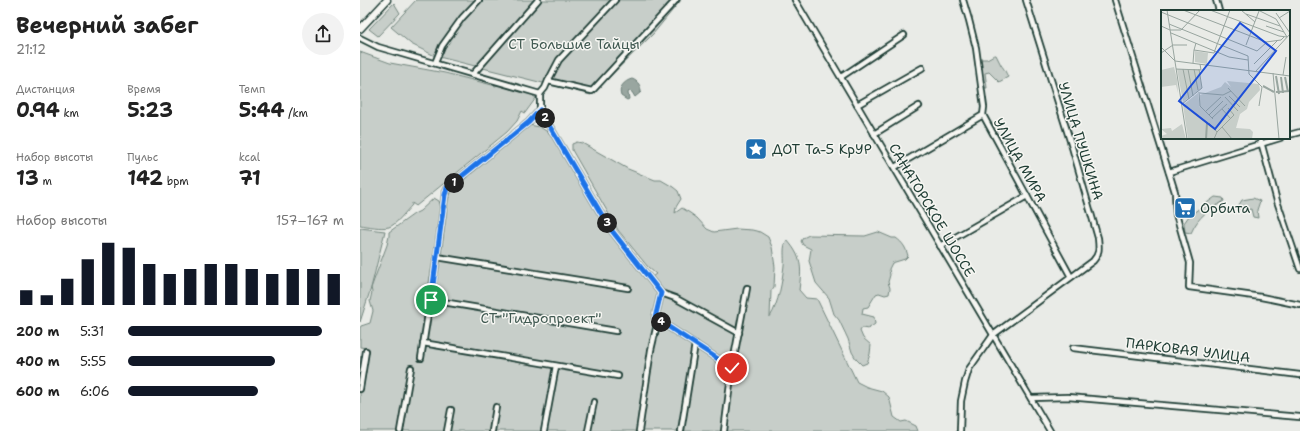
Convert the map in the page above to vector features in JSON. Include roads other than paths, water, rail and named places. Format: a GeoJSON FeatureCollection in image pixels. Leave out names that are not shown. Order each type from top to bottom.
{"type":"FeatureCollection","features":[{"type":"Feature","properties":{"kind":"main road"},"geometry":{"type":"LineString","coordinates":[[360,29],[387,0]]}},
{"type":"Feature","properties":{"kind":"street"},"geometry":{"type":"LineString","coordinates":[[435,63],[442,46],[462,18],[478,0]]}},
{"type":"Feature","properties":{"kind":"street"},"geometry":{"type":"LineString","coordinates":[[473,74],[538,0]]}},
{"type":"Feature","properties":{"kind":"street"},"geometry":{"type":"LineString","coordinates":[[615,0],[559,60],[545,88],[540,94],[540,110],[609,227],[661,293],[675,298],[738,333]]}},
{"type":"Feature","properties":{"kind":"street"},"geometry":{"type":"LineString","coordinates":[[548,81],[592,91],[676,0]]}},
{"type":"Feature","properties":{"kind":"street","name":"САНАТОРСКОЕ ШОССЕ"},"geometry":{"type":"LineString","coordinates":[[795,0],[1050,431]]}},
{"type":"Feature","properties":{"kind":"street","name":"УЛИЦА МИРА"},"geometry":{"type":"LineString","coordinates":[[963,0],[976,48],[984,107],[983,115],[1071,277]]}},
{"type":"Feature","properties":{"kind":"street","name":"УЛИЦА ПУШКИНА"},"geometry":{"type":"LineString","coordinates":[[1026,0],[1072,147],[1098,238],[1098,256],[1071,277]]}},
{"type":"Feature","properties":{"kind":"street"},"geometry":{"type":"LineString","coordinates":[[1115,0],[1175,192],[1176,214],[1190,263],[1189,288],[1261,297],[1300,305]]}},
{"type":"Feature","properties":{"kind":"street"},"geometry":{"type":"LineString","coordinates":[[1216,0],[1219,10]]}},
{"type":"Feature","properties":{"kind":"street"},"geometry":{"type":"LineString","coordinates":[[840,77],[904,35]]}},
{"type":"Feature","properties":{"kind":"street"},"geometry":{"type":"LineString","coordinates":[[360,38],[378,47],[540,94]]}},
{"type":"Feature","properties":{"kind":"street"},"geometry":{"type":"LineString","coordinates":[[857,105],[922,68]]}},
{"type":"Feature","properties":{"kind":"street"},"geometry":{"type":"LineString","coordinates":[[874,134],[919,106]]}},
{"type":"Feature","properties":{"kind":"street"},"geometry":{"type":"LineString","coordinates":[[421,358],[447,188],[529,122],[540,110]]}},
{"type":"Feature","properties":{"kind":"street"},"geometry":{"type":"LineString","coordinates":[[895,167],[983,115]]}},
{"type":"Feature","properties":{"kind":"street"},"geometry":{"type":"LineString","coordinates":[[1290,135],[1300,132]]}},
{"type":"Feature","properties":{"kind":"street"},"geometry":{"type":"LineString","coordinates":[[1260,139],[1277,201],[1300,269]]}},
{"type":"Feature","properties":{"kind":"street"},"geometry":{"type":"LineString","coordinates":[[1169,172],[1277,139]]}},
{"type":"Feature","properties":{"kind":"street"},"geometry":{"type":"LineString","coordinates":[[940,246],[1027,196]]}},
{"type":"Feature","properties":{"kind":"street"},"geometry":{"type":"LineString","coordinates":[[437,257],[628,288]]}},
{"type":"Feature","properties":{"kind":"street"},"geometry":{"type":"LineString","coordinates":[[960,431],[961,401],[969,370],[994,335],[1071,277]]}},
{"type":"Feature","properties":{"kind":"street"},"geometry":{"type":"LineString","coordinates":[[724,431],[732,368],[747,288]]}},
{"type":"Feature","properties":{"kind":"street"},"geometry":{"type":"LineString","coordinates":[[661,293],[655,318],[732,368]]}},
{"type":"Feature","properties":{"kind":"street"},"geometry":{"type":"LineString","coordinates":[[431,300],[616,331]]}},
{"type":"Feature","properties":{"kind":"street"},"geometry":{"type":"LineString","coordinates":[[639,431],[651,350],[658,320]]}},
{"type":"Feature","properties":{"kind":"street"},"geometry":{"type":"LineString","coordinates":[[423,343],[618,376]]}},
{"type":"Feature","properties":{"kind":"street"},"geometry":{"type":"LineString","coordinates":[[681,431],[695,344]]}},
{"type":"Feature","properties":{"kind":"street","name":"ПАРКОВАЯ УЛИЦА"},"geometry":{"type":"LineString","coordinates":[[1073,348],[1300,375]]}},
{"type":"Feature","properties":{"kind":"street"},"geometry":{"type":"LineString","coordinates":[[360,389],[366,351]]}},
{"type":"Feature","properties":{"kind":"street"},"geometry":{"type":"LineString","coordinates":[[544,431],[556,366]]}},
{"type":"Feature","properties":{"kind":"street"},"geometry":{"type":"LineString","coordinates":[[400,431],[411,368]]}},
{"type":"Feature","properties":{"kind":"street"},"geometry":{"type":"LineString","coordinates":[[1031,398],[1068,397],[1300,418]]}},
{"type":"Feature","properties":{"kind":"street"},"geometry":{"type":"LineString","coordinates":[[588,431],[594,402]]}},
{"type":"Feature","properties":{"kind":"street"},"geometry":{"type":"LineString","coordinates":[[492,431],[496,406]]}},
{"type":"Feature","properties":{"kind":"street"},"geometry":{"type":"LineString","coordinates":[[446,431],[451,410]]}},
{"type":"Feature","properties":{"kind":"place","name":"ДОТ Та-5 КрУР"},"geometry":{"type":"Point","coordinates":[756,149]}},
{"type":"Feature","properties":{"kind":"place","name":"Орбита"},"geometry":{"type":"Point","coordinates":[1185,208]}},
{"type":"Feature","properties":{"kind":"park label","name":"СТ Большие Тайцы"},"geometry":{"type":"Point","coordinates":[574,44]}},
{"type":"Feature","properties":{"kind":"park label","name":"СТ \"Гидропроект\""},"geometry":{"type":"Point","coordinates":[541,318]}}]}
